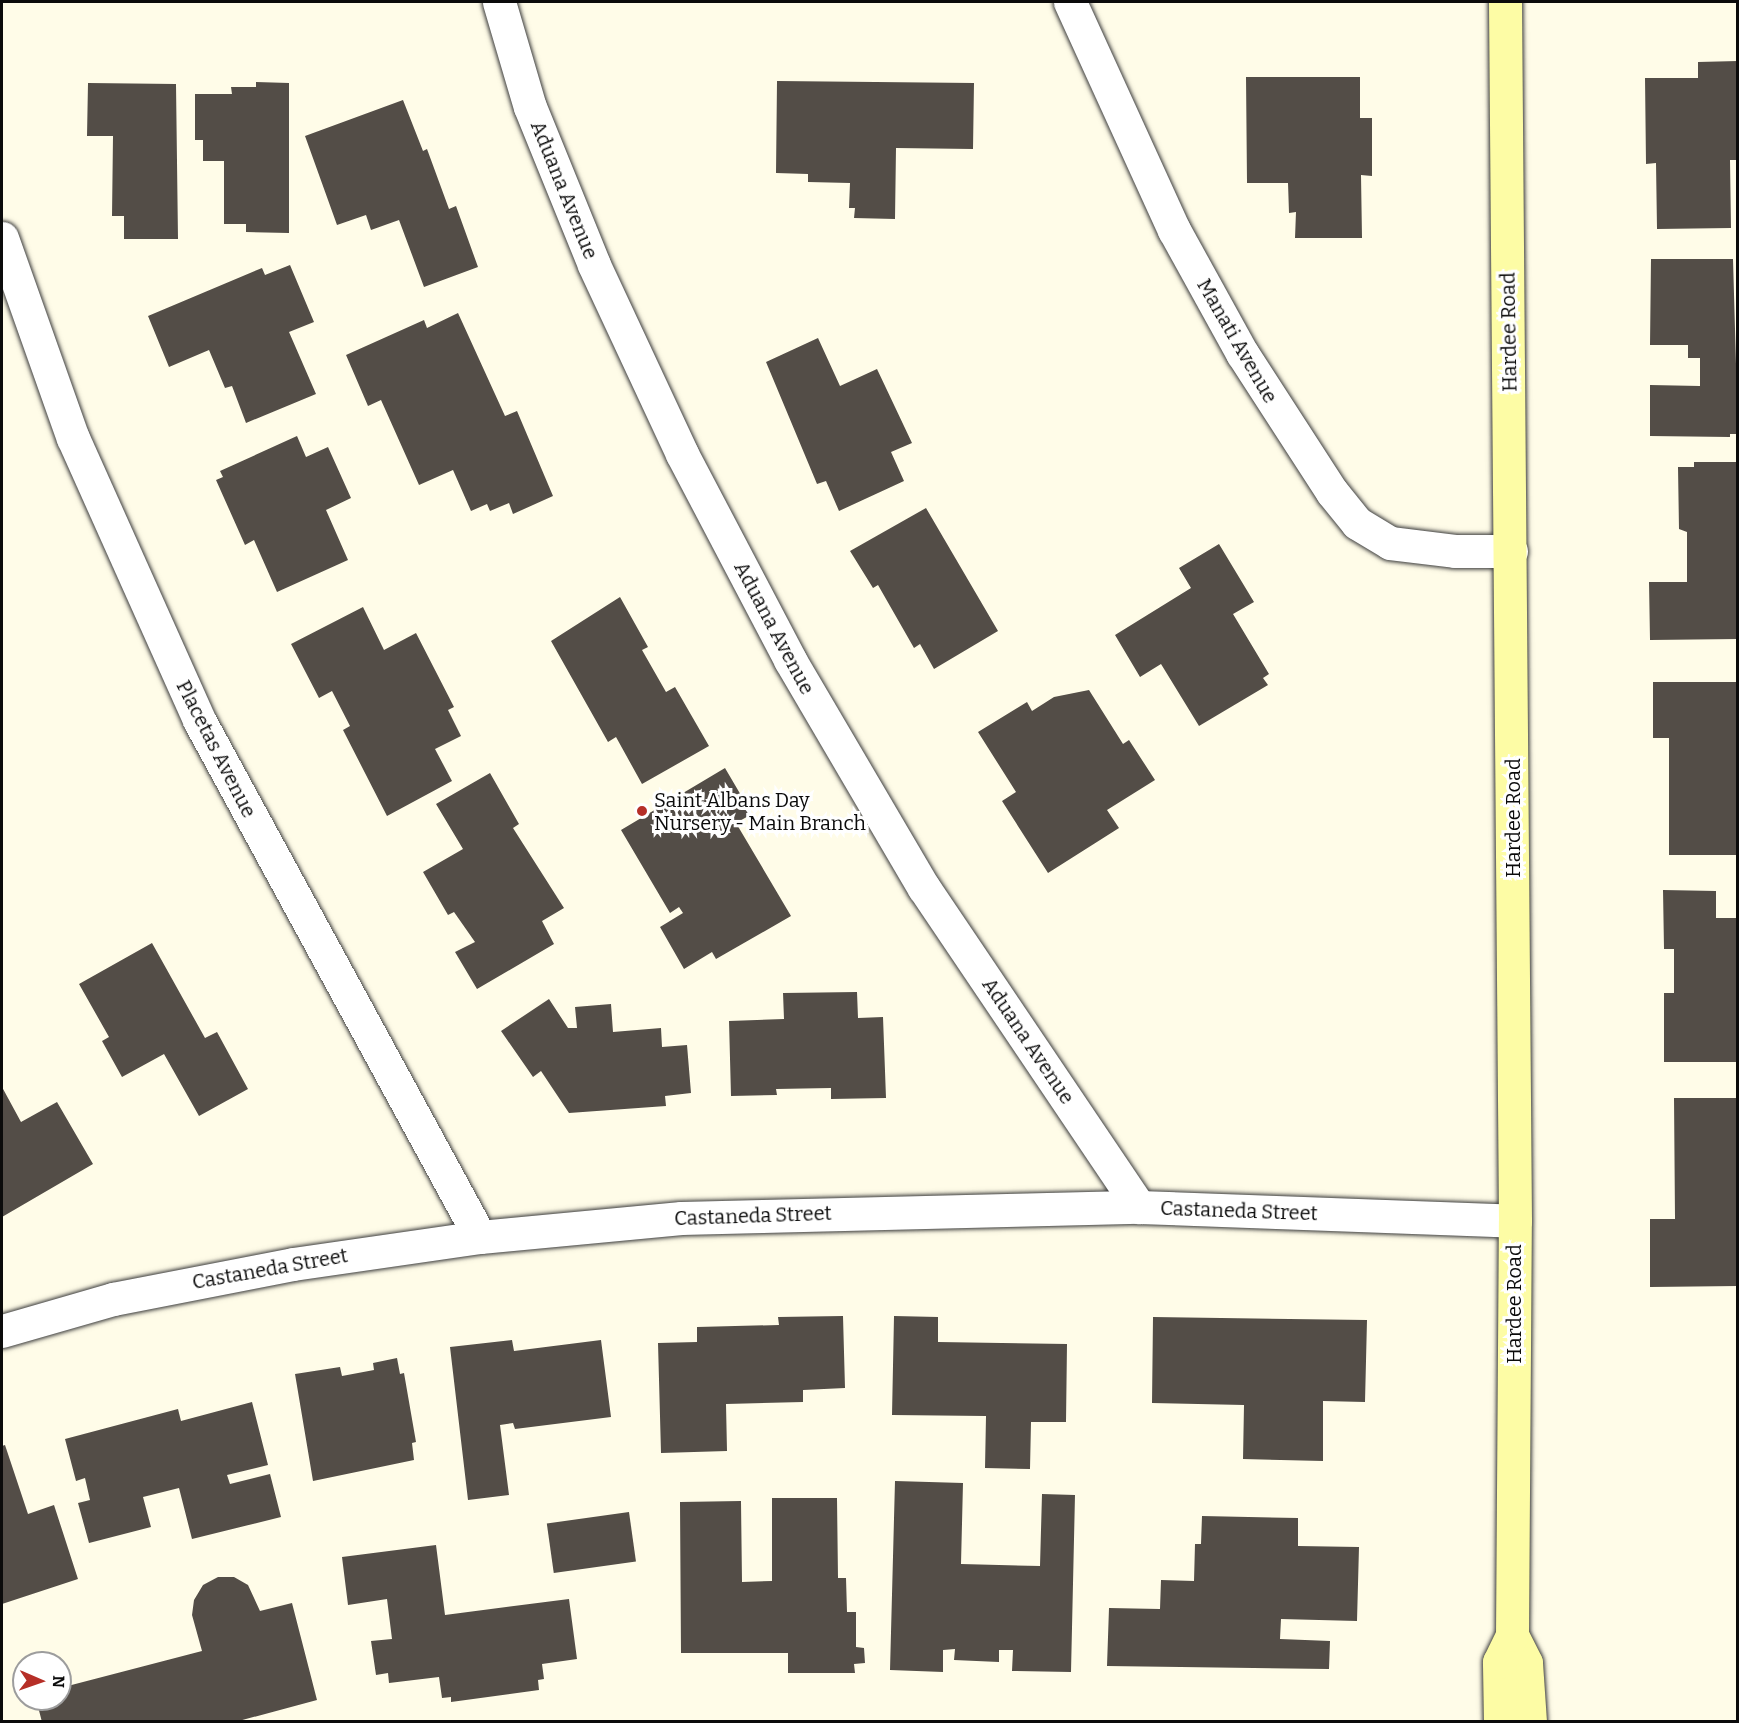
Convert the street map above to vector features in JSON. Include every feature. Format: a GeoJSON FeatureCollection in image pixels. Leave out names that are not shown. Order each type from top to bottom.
{"type":"FeatureCollection","features":[{"type":"Feature","properties":{"kind":"street","name":"Aduana Avenue"},"geometry":{"type":"LineString","coordinates":[[499,2],[531,107],[594,265],[682,454],[779,640],[853,772],[924,888],[1139,1207]]}},
{"type":"Feature","properties":{"kind":"street","name":"Manati Avenue"},"geometry":{"type":"LineString","coordinates":[[1070,2],[1174,230],[1248,362],[1332,492],[1357,523],[1390,543],[1455,551],[1511,551]]}},
{"type":"Feature","properties":{"kind":"street","name":"Hardee Road"},"geometry":{"type":"LineString","coordinates":[[1500,1722],[1499,1662],[1512,1635],[1515,1221],[1505,2]]}},
{"type":"Feature","properties":{"kind":"street","name":"Placetas Avenue"},"geometry":{"type":"LineString","coordinates":[[2,238],[74,438],[200,720],[480,1237]]}},
{"type":"Feature","properties":{"kind":"street","name":"Castaneda Street"},"geometry":{"type":"LineString","coordinates":[[2,1330],[113,1299],[218,1278],[480,1237],[692,1218],[1139,1207],[1515,1221]]}},
{"type":"Feature","properties":{"kind":"street","name":"Hardee Road"},"geometry":{"type":"LineString","coordinates":[[1512,1635],[1526,1662],[1530,1722]]}},
{"type":"Feature","properties":{"kind":"building"},"geometry":{"type":"Polygon","coordinates":[[[1738,61],[1738,160],[1730,160],[1731,228],[1657,229],[1656,163],[1646,164],[1645,78],[1698,78],[1698,62],[1738,61]]]}},
{"type":"Feature","properties":{"kind":"building"},"geometry":{"type":"Polygon","coordinates":[[[1246,77],[1360,77],[1360,118],[1372,118],[1372,176],[1361,175],[1362,238],[1295,238],[1296,212],[1289,213],[1288,183],[1247,183],[1246,77]]]}},
{"type":"Feature","properties":{"kind":"building"},"geometry":{"type":"Polygon","coordinates":[[[777,81],[974,83],[973,149],[896,148],[895,219],[854,218],[855,208],[849,208],[850,183],[808,182],[808,174],[776,173],[777,81]]]}},
{"type":"Feature","properties":{"kind":"building"},"geometry":{"type":"Polygon","coordinates":[[[256,82],[289,83],[289,233],[246,232],[246,224],[224,224],[224,161],[203,161],[203,140],[195,140],[195,94],[232,94],[231,87],[256,87],[256,82]]]}},
{"type":"Feature","properties":{"kind":"building"},"geometry":{"type":"Polygon","coordinates":[[[88,83],[176,84],[178,239],[124,239],[124,216],[112,216],[113,136],[87,136],[88,83]]]}},
{"type":"Feature","properties":{"kind":"building"},"geometry":{"type":"Polygon","coordinates":[[[403,100],[423,151],[427,149],[449,209],[456,206],[478,267],[424,287],[399,220],[371,230],[366,215],[337,225],[305,136],[403,100]]]}},
{"type":"Feature","properties":{"kind":"building"},"geometry":{"type":"Polygon","coordinates":[[[1651,259],[1733,259],[1738,434],[1730,434],[1730,437],[1650,436],[1650,385],[1700,386],[1700,358],[1688,358],[1688,345],[1650,345],[1651,259]]]}},
{"type":"Feature","properties":{"kind":"building"},"geometry":{"type":"Polygon","coordinates":[[[290,265],[314,322],[289,332],[316,394],[246,423],[232,386],[225,388],[209,350],[169,367],[148,316],[262,268],[265,275],[290,265]]]}},
{"type":"Feature","properties":{"kind":"building"},"geometry":{"type":"Polygon","coordinates":[[[458,313],[505,416],[517,411],[553,496],[513,514],[509,503],[490,511],[487,504],[471,511],[453,470],[419,485],[381,400],[368,406],[346,355],[424,320],[427,328],[458,313]]]}},
{"type":"Feature","properties":{"kind":"building"},"geometry":{"type":"Polygon","coordinates":[[[818,338],[840,386],[877,369],[912,443],[891,452],[904,481],[839,511],[826,481],[817,484],[766,362],[818,338]]]}},
{"type":"Feature","properties":{"kind":"building"},"geometry":{"type":"Polygon","coordinates":[[[297,436],[306,457],[328,447],[351,498],[326,510],[348,560],[277,592],[254,540],[245,545],[216,480],[223,477],[220,471],[297,436]]]}},
{"type":"Feature","properties":{"kind":"building"},"geometry":{"type":"Polygon","coordinates":[[[1694,462],[1738,462],[1738,639],[1650,640],[1649,582],[1687,582],[1687,532],[1679,529],[1678,467],[1694,467],[1694,462]]]}},
{"type":"Feature","properties":{"kind":"building"},"geometry":{"type":"Polygon","coordinates":[[[926,508],[998,631],[934,669],[920,644],[914,648],[878,585],[873,588],[850,551],[926,508]]]}},
{"type":"Feature","properties":{"kind":"building"},"geometry":{"type":"Polygon","coordinates":[[[1219,544],[1254,602],[1233,614],[1269,674],[1263,678],[1268,685],[1199,726],[1161,664],[1140,677],[1115,635],[1191,588],[1179,568],[1219,544]]]}},
{"type":"Feature","properties":{"kind":"building"},"geometry":{"type":"Polygon","coordinates":[[[620,597],[648,647],[642,650],[666,692],[675,687],[709,746],[642,784],[616,737],[608,742],[551,641],[620,597]]]}},
{"type":"Feature","properties":{"kind":"building"},"geometry":{"type":"Polygon","coordinates":[[[363,607],[384,650],[416,633],[454,707],[448,710],[461,736],[435,749],[452,781],[387,816],[343,730],[350,726],[332,691],[319,698],[291,644],[363,607]]]}},
{"type":"Feature","properties":{"kind":"building"},"geometry":{"type":"Polygon","coordinates":[[[1653,682],[1738,682],[1738,855],[1669,855],[1669,738],[1653,738],[1653,682]]]}},
{"type":"Feature","properties":{"kind":"building"},"geometry":{"type":"Polygon","coordinates":[[[1089,690],[1123,744],[1129,740],[1155,780],[1107,810],[1119,828],[1048,873],[1002,801],[1016,792],[978,732],[1027,702],[1032,711],[1054,697],[1089,690]]]}},
{"type":"Feature","properties":{"kind":"building"},"geometry":{"type":"Polygon","coordinates":[[[725,768],[752,814],[736,823],[791,916],[716,959],[712,952],[684,969],[660,927],[683,913],[679,907],[670,913],[621,830],[725,768]]]}},
{"type":"Feature","properties":{"kind":"building"},"geometry":{"type":"Polygon","coordinates":[[[490,773],[519,824],[513,828],[564,908],[542,921],[554,944],[477,989],[455,952],[475,942],[454,912],[448,915],[423,872],[463,849],[436,804],[490,773]]]}},
{"type":"Feature","properties":{"kind":"building"},"geometry":{"type":"Polygon","coordinates":[[[1663,890],[1716,891],[1716,918],[1738,918],[1738,1062],[1664,1062],[1664,993],[1674,993],[1674,949],[1664,949],[1663,890]]]}},
{"type":"Feature","properties":{"kind":"building"},"geometry":{"type":"Polygon","coordinates":[[[152,943],[205,1038],[217,1032],[248,1089],[199,1116],[164,1054],[122,1077],[102,1041],[109,1037],[79,984],[152,943]]]}},
{"type":"Feature","properties":{"kind":"building"},"geometry":{"type":"Polygon","coordinates":[[[857,992],[858,1018],[883,1017],[886,1098],[831,1099],[831,1088],[776,1089],[777,1095],[731,1096],[729,1021],[784,1019],[783,993],[857,992]]]}},
{"type":"Feature","properties":{"kind":"building"},"geometry":{"type":"Polygon","coordinates":[[[549,999],[568,1028],[577,1028],[575,1007],[611,1004],[613,1032],[661,1028],[662,1047],[687,1045],[691,1093],[665,1096],[666,1106],[569,1113],[541,1071],[533,1077],[501,1031],[549,999]]]}},
{"type":"Feature","properties":{"kind":"building"},"geometry":{"type":"Polygon","coordinates":[[[2,1087],[21,1122],[57,1102],[93,1164],[2,1217],[2,1087]]]}},
{"type":"Feature","properties":{"kind":"building"},"geometry":{"type":"Polygon","coordinates":[[[1674,1098],[1738,1098],[1738,1286],[1650,1287],[1650,1219],[1675,1219],[1674,1098]]]}},
{"type":"Feature","properties":{"kind":"building"},"geometry":{"type":"Polygon","coordinates":[[[843,1316],[845,1388],[803,1390],[803,1402],[726,1404],[727,1451],[661,1453],[658,1343],[697,1342],[697,1327],[779,1325],[778,1317],[843,1316]]]}},
{"type":"Feature","properties":{"kind":"building"},"geometry":{"type":"Polygon","coordinates":[[[894,1316],[938,1317],[938,1342],[1067,1344],[1066,1422],[1031,1422],[1030,1469],[985,1468],[986,1416],[892,1415],[894,1316]]]}},
{"type":"Feature","properties":{"kind":"building"},"geometry":{"type":"Polygon","coordinates":[[[1153,1317],[1367,1320],[1365,1402],[1323,1401],[1323,1461],[1243,1459],[1244,1405],[1152,1403],[1153,1317]]]}},
{"type":"Feature","properties":{"kind":"building"},"geometry":{"type":"Polygon","coordinates":[[[512,1340],[514,1351],[601,1340],[611,1417],[515,1429],[513,1423],[500,1425],[509,1495],[468,1500],[450,1347],[512,1340]]]}},
{"type":"Feature","properties":{"kind":"building"},"geometry":{"type":"Polygon","coordinates":[[[397,1358],[400,1374],[404,1373],[416,1442],[412,1443],[414,1460],[313,1481],[295,1374],[340,1367],[342,1376],[374,1370],[373,1363],[397,1358]]]}},
{"type":"Feature","properties":{"kind":"building"},"geometry":{"type":"Polygon","coordinates":[[[252,1402],[268,1465],[227,1475],[230,1484],[270,1474],[281,1517],[192,1539],[179,1488],[143,1497],[151,1527],[89,1543],[78,1503],[90,1500],[85,1478],[76,1481],[65,1439],[178,1409],[181,1421],[252,1402]]]}},
{"type":"Feature","properties":{"kind":"building"},"geometry":{"type":"Polygon","coordinates":[[[5,1445],[28,1514],[54,1505],[78,1579],[2,1604],[2,1446],[5,1445]]]}},
{"type":"Feature","properties":{"kind":"building"},"geometry":{"type":"Polygon","coordinates":[[[895,1481],[963,1483],[961,1564],[1040,1566],[1042,1494],[1075,1495],[1071,1672],[1012,1671],[1013,1650],[999,1650],[999,1662],[954,1660],[955,1649],[943,1650],[943,1672],[890,1670],[895,1481]]]}},
{"type":"Feature","properties":{"kind":"building"},"geometry":{"type":"Polygon","coordinates":[[[772,1498],[837,1498],[838,1578],[846,1578],[847,1612],[856,1612],[856,1647],[864,1648],[865,1663],[854,1664],[855,1673],[788,1673],[788,1653],[681,1653],[680,1502],[741,1501],[742,1582],[772,1581],[772,1498]]]}},
{"type":"Feature","properties":{"kind":"building"},"geometry":{"type":"Polygon","coordinates":[[[629,1512],[636,1562],[554,1573],[547,1524],[629,1512]]]}},
{"type":"Feature","properties":{"kind":"building"},"geometry":{"type":"Polygon","coordinates":[[[1202,1516],[1298,1518],[1298,1546],[1359,1547],[1357,1621],[1281,1619],[1280,1639],[1330,1641],[1329,1669],[1107,1666],[1109,1608],[1160,1609],[1161,1580],[1194,1581],[1195,1544],[1201,1544],[1202,1516]]]}},
{"type":"Feature","properties":{"kind":"building"},"geometry":{"type":"Polygon","coordinates":[[[436,1545],[445,1615],[569,1599],[577,1659],[542,1664],[544,1679],[538,1680],[539,1690],[451,1702],[451,1697],[442,1698],[439,1677],[389,1683],[388,1673],[376,1675],[371,1641],[392,1639],[387,1599],[348,1605],[342,1557],[436,1545]]]}},
{"type":"Feature","properties":{"kind":"building"},"geometry":{"type":"Polygon","coordinates":[[[218,1577],[234,1577],[248,1585],[260,1611],[292,1603],[317,1700],[235,1722],[42,1722],[39,1711],[72,1711],[72,1685],[202,1651],[192,1615],[194,1600],[203,1585],[218,1577]]]}},
{"type":"Feature","properties":{"kind":"place","name":"Saint Albans Day Nursery - Main Branch"},"geometry":{"type":"Point","coordinates":[642,811]}}]}
